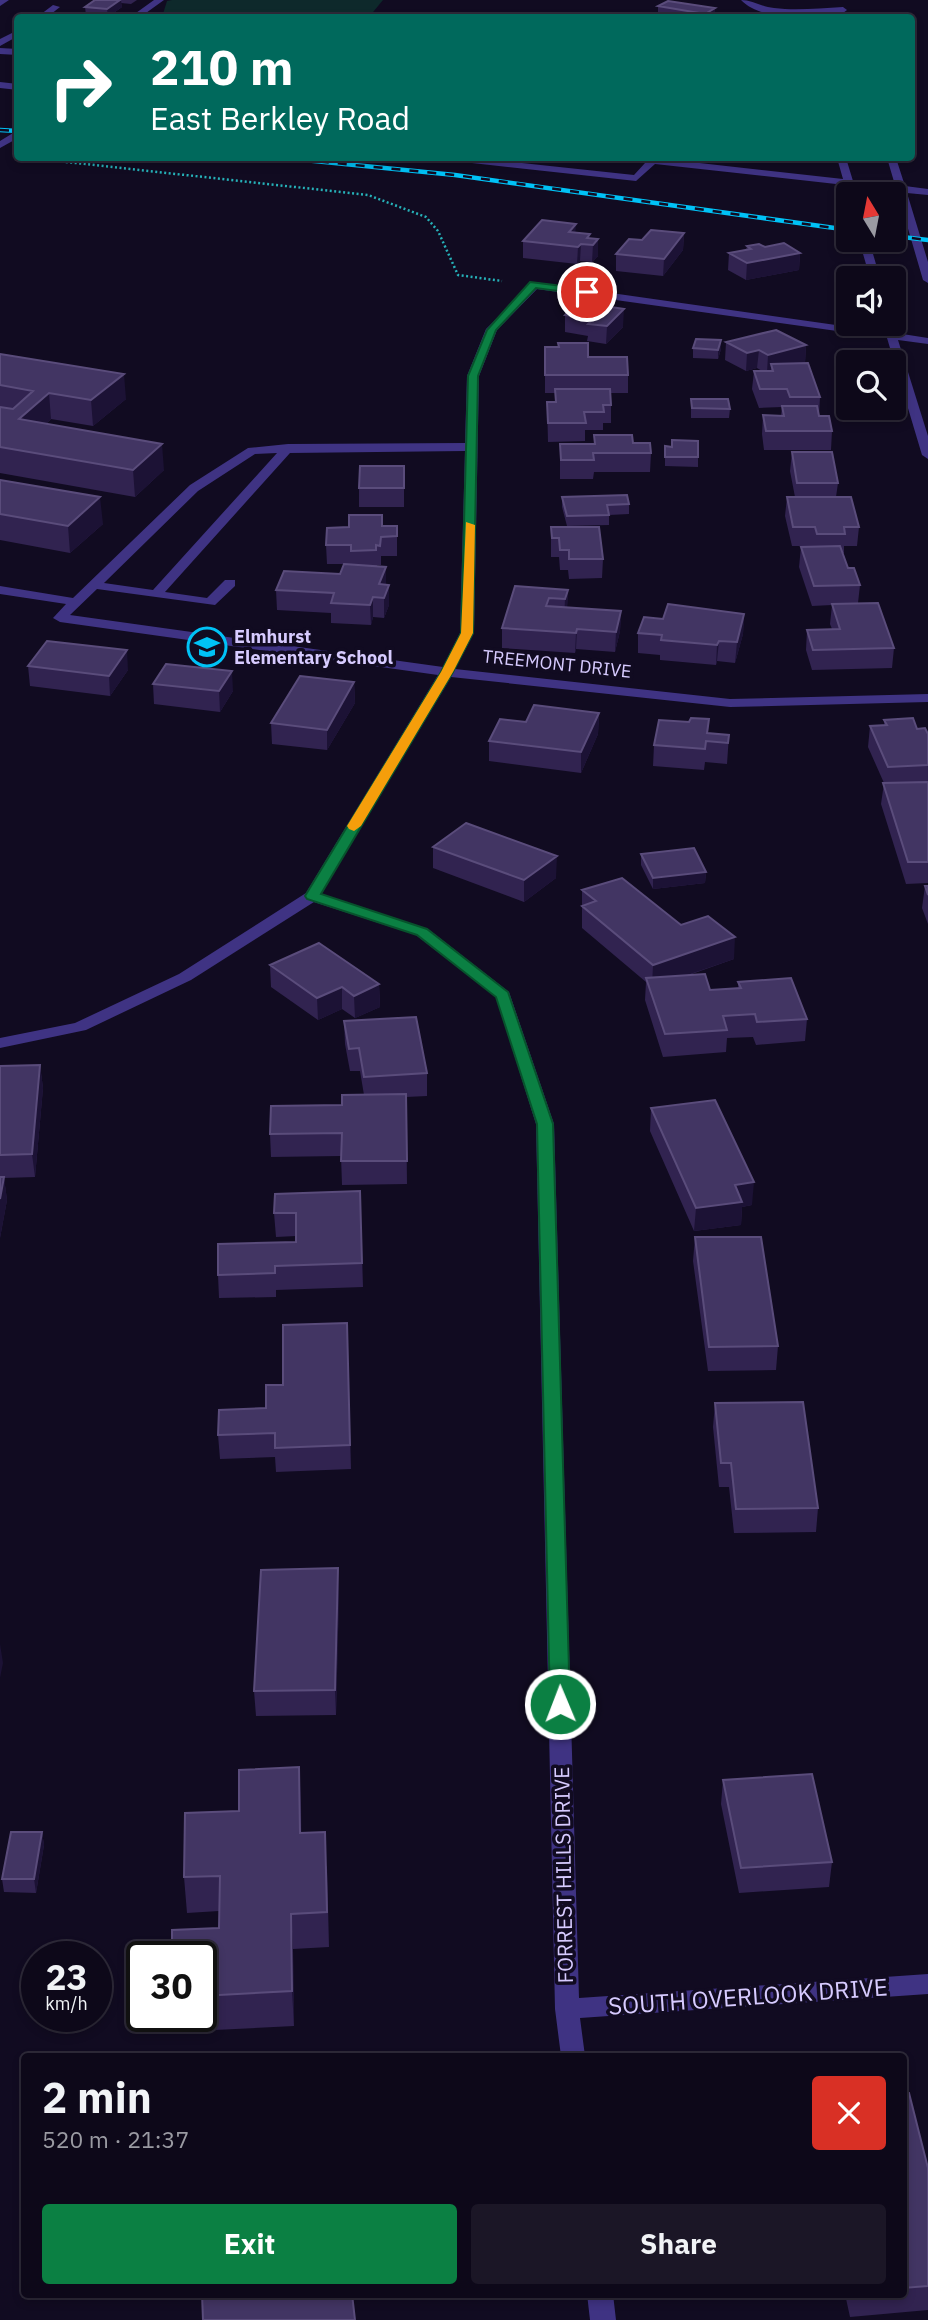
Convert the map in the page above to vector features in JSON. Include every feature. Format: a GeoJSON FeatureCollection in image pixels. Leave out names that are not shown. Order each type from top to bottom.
{"type":"FeatureCollection","features":[{"type":"Feature","properties":{"kind":"street"},"geometry":{"type":"LineString","coordinates":[[0,3],[5,0]]}},
{"type":"Feature","properties":{"kind":"street"},"geometry":{"type":"LineString","coordinates":[[140,14],[160,0]]}},
{"type":"Feature","properties":{"kind":"street"},"geometry":{"type":"LineString","coordinates":[[745,0],[754,8],[810,14],[843,9]]}},
{"type":"Feature","properties":{"kind":"street"},"geometry":{"type":"LineString","coordinates":[[806,0],[810,14]]}},
{"type":"Feature","properties":{"kind":"street"},"geometry":{"type":"LineString","coordinates":[[46,14],[56,8]]}},
{"type":"Feature","properties":{"kind":"street"},"geometry":{"type":"LineString","coordinates":[[481,161],[636,178],[652,161]]}},
{"type":"Feature","properties":{"kind":"street"},"geometry":{"type":"LineString","coordinates":[[662,161],[840,182]]}},
{"type":"Feature","properties":{"kind":"street"},"geometry":{"type":"LineString","coordinates":[[843,161],[849,182]]}},
{"type":"Feature","properties":{"kind":"street"},"geometry":{"type":"LineString","coordinates":[[893,161],[899,182]]}},
{"type":"Feature","properties":{"kind":"street"},"geometry":{"type":"LineString","coordinates":[[906,189],[928,192]]}},
{"type":"Feature","properties":{"kind":"street"},"geometry":{"type":"LineString","coordinates":[[906,205],[928,280]]}},
{"type":"Feature","properties":{"kind":"street"},"geometry":{"type":"LineString","coordinates":[[0,1043],[80,1027],[185,977],[312,896],[447,672],[467,633],[473,376],[492,330],[534,285],[836,323]]}},
{"type":"Feature","properties":{"kind":"street"},"geometry":{"type":"LineString","coordinates":[[906,335],[928,341]]}},
{"type":"Feature","properties":{"kind":"street"},"geometry":{"type":"LineString","coordinates":[[891,336],[928,455]]}},
{"type":"Feature","properties":{"kind":"street"},"geometry":{"type":"LineString","coordinates":[[0,590],[76,601],[194,488],[252,452],[288,448],[471,447]]}},
{"type":"Feature","properties":{"kind":"street"},"geometry":{"type":"LineString","coordinates":[[156,594],[288,448]]}},
{"type":"Feature","properties":{"kind":"street"},"geometry":{"type":"LineString","coordinates":[[93,585],[210,602],[230,583]]}},
{"type":"Feature","properties":{"kind":"street","name":"TREEMONT DRIVE"},"geometry":{"type":"LineString","coordinates":[[76,601],[60,618],[447,672],[730,703],[928,698]]}},
{"type":"Feature","properties":{"kind":"street","name":"FORREST HILLS DRIVE"},"geometry":{"type":"LineString","coordinates":[[312,896],[422,932],[503,995],[545,1124],[567,2009],[573,2053]]}},
{"type":"Feature","properties":{"kind":"street","name":"SOUTH OVERLOOK DRIVE"},"geometry":{"type":"LineString","coordinates":[[567,2009],[928,1984]]}},
{"type":"Feature","properties":{"kind":"street"},"geometry":{"type":"LineString","coordinates":[[600,2298],[603,2320]]}},
{"type":"Feature","properties":{"kind":"path"},"geometry":{"type":"LineString","coordinates":[[57,161],[368,195],[426,217],[438,231],[458,275],[534,285]]}},
{"type":"Feature","properties":{"kind":"green space"},"geometry":{"type":"Polygon","coordinates":[[[383,0],[371,14],[163,14],[167,1],[383,0]]]}},
{"type":"Feature","properties":{"kind":"building"},"geometry":{"type":"Polygon","coordinates":[[[95,0],[120,0],[107,9],[85,7],[95,0]]]}},
{"type":"Feature","properties":{"kind":"building"},"geometry":{"type":"Polygon","coordinates":[[[668,1],[715,8],[705,14],[658,6],[668,1]]]}},
{"type":"Feature","properties":{"kind":"building"},"geometry":{"type":"Polygon","coordinates":[[[542,220],[576,224],[569,232],[590,234],[587,238],[598,239],[593,245],[581,244],[578,247],[523,241],[542,220]]]}},
{"type":"Feature","properties":{"kind":"building"},"geometry":{"type":"Polygon","coordinates":[[[651,230],[684,233],[664,259],[616,254],[629,239],[642,240],[651,230]]]}},
{"type":"Feature","properties":{"kind":"building"},"geometry":{"type":"Polygon","coordinates":[[[784,243],[800,253],[747,263],[729,253],[751,249],[747,246],[759,244],[765,247],[784,243]]]}},
{"type":"Feature","properties":{"kind":"building"},"geometry":{"type":"Polygon","coordinates":[[[577,302],[624,309],[607,326],[588,324],[593,319],[565,315],[577,302]]]}},
{"type":"Feature","properties":{"kind":"building"},"geometry":{"type":"Polygon","coordinates":[[[776,330],[806,345],[768,355],[759,350],[747,353],[726,342],[776,330]]]}},
{"type":"Feature","properties":{"kind":"building"},"geometry":{"type":"Polygon","coordinates":[[[696,339],[721,340],[718,350],[693,348],[696,339]]]}},
{"type":"Feature","properties":{"kind":"building"},"geometry":{"type":"Polygon","coordinates":[[[558,343],[588,343],[588,357],[627,357],[628,375],[545,375],[545,347],[559,347],[558,343]]]}},
{"type":"Feature","properties":{"kind":"building"},"geometry":{"type":"Polygon","coordinates":[[[0,354],[124,374],[91,400],[49,393],[19,419],[162,444],[133,470],[0,447],[0,407],[13,409],[33,391],[0,385],[0,354]]]}},
{"type":"Feature","properties":{"kind":"building"},"geometry":{"type":"Polygon","coordinates":[[[808,363],[820,397],[790,397],[787,389],[760,389],[754,371],[773,371],[771,364],[808,363]]]}},
{"type":"Feature","properties":{"kind":"building"},"geometry":{"type":"Polygon","coordinates":[[[555,389],[610,389],[611,405],[603,405],[604,412],[584,412],[586,423],[548,423],[547,402],[556,402],[555,389]]]}},
{"type":"Feature","properties":{"kind":"building"},"geometry":{"type":"Polygon","coordinates":[[[691,399],[728,399],[730,409],[692,408],[691,399]]]}},
{"type":"Feature","properties":{"kind":"building"},"geometry":{"type":"Polygon","coordinates":[[[782,406],[817,406],[819,416],[829,416],[832,431],[766,431],[763,415],[784,416],[782,406]]]}},
{"type":"Feature","properties":{"kind":"building"},"geometry":{"type":"Polygon","coordinates":[[[594,435],[632,435],[633,443],[650,443],[651,453],[593,453],[594,460],[561,460],[560,444],[595,444],[594,435]]]}},
{"type":"Feature","properties":{"kind":"building"},"geometry":{"type":"Polygon","coordinates":[[[672,440],[698,441],[698,457],[665,457],[665,446],[672,447],[672,440]]]}},
{"type":"Feature","properties":{"kind":"building"},"geometry":{"type":"Polygon","coordinates":[[[792,452],[832,452],[838,483],[797,483],[792,452]]]}},
{"type":"Feature","properties":{"kind":"building"},"geometry":{"type":"Polygon","coordinates":[[[360,466],[404,466],[404,488],[359,488],[360,466]]]}},
{"type":"Feature","properties":{"kind":"building"},"geometry":{"type":"Polygon","coordinates":[[[0,480],[100,497],[68,526],[0,514],[0,480]]]}},
{"type":"Feature","properties":{"kind":"building"},"geometry":{"type":"Polygon","coordinates":[[[627,495],[629,504],[607,505],[609,515],[567,516],[562,497],[627,495]]]}},
{"type":"Feature","properties":{"kind":"building"},"geometry":{"type":"Polygon","coordinates":[[[787,497],[851,497],[859,527],[844,527],[845,534],[817,534],[815,527],[793,527],[787,497]]]}},
{"type":"Feature","properties":{"kind":"building"},"geometry":{"type":"Polygon","coordinates":[[[349,515],[382,515],[382,526],[397,526],[397,536],[381,537],[380,546],[376,545],[376,550],[351,551],[351,545],[326,545],[327,528],[349,527],[349,515]]]}},
{"type":"Feature","properties":{"kind":"building"},"geometry":{"type":"Polygon","coordinates":[[[551,527],[599,527],[603,559],[569,559],[569,550],[560,550],[559,538],[552,538],[551,527]]]}},
{"type":"Feature","properties":{"kind":"building"},"geometry":{"type":"Polygon","coordinates":[[[840,546],[848,568],[854,568],[860,585],[814,586],[801,547],[840,546]]]}},
{"type":"Feature","properties":{"kind":"building"},"geometry":{"type":"Polygon","coordinates":[[[344,564],[386,567],[379,584],[389,585],[384,598],[373,597],[370,605],[331,603],[334,593],[276,590],[284,571],[340,574],[344,564]]]}},
{"type":"Feature","properties":{"kind":"building"},"geometry":{"type":"Polygon","coordinates":[[[515,586],[568,590],[565,599],[549,598],[546,606],[621,611],[616,632],[577,629],[576,633],[502,628],[515,586]]]}},
{"type":"Feature","properties":{"kind":"building"},"geometry":{"type":"Polygon","coordinates":[[[878,603],[894,648],[813,650],[807,630],[840,629],[832,604],[878,603]]]}},
{"type":"Feature","properties":{"kind":"building"},"geometry":{"type":"Polygon","coordinates":[[[668,604],[744,614],[737,642],[719,641],[717,645],[661,640],[662,635],[638,633],[644,617],[663,619],[668,604]]]}},
{"type":"Feature","properties":{"kind":"building"},"geometry":{"type":"Polygon","coordinates":[[[47,641],[127,650],[109,676],[28,666],[47,641]]]}},
{"type":"Feature","properties":{"kind":"building"},"geometry":{"type":"Polygon","coordinates":[[[166,664],[232,671],[219,691],[153,684],[166,664]]]}},
{"type":"Feature","properties":{"kind":"building"},"geometry":{"type":"Polygon","coordinates":[[[300,676],[354,682],[327,730],[271,723],[300,676]]]}},
{"type":"Feature","properties":{"kind":"building"},"geometry":{"type":"Polygon","coordinates":[[[534,705],[599,713],[581,752],[489,741],[500,719],[526,722],[534,705]]]}},
{"type":"Feature","properties":{"kind":"building"},"geometry":{"type":"Polygon","coordinates":[[[691,718],[709,719],[707,733],[729,735],[728,743],[706,741],[705,749],[654,745],[659,720],[689,722],[691,718]]]}},
{"type":"Feature","properties":{"kind":"building"},"geometry":{"type":"Polygon","coordinates":[[[913,718],[917,729],[925,728],[928,734],[928,765],[888,767],[870,726],[887,725],[884,720],[913,718]]]}},
{"type":"Feature","properties":{"kind":"building"},"geometry":{"type":"Polygon","coordinates":[[[928,782],[928,862],[908,862],[883,783],[928,782]]]}},
{"type":"Feature","properties":{"kind":"building"},"geometry":{"type":"Polygon","coordinates":[[[466,823],[557,856],[524,880],[433,847],[466,823]]]}},
{"type":"Feature","properties":{"kind":"building"},"geometry":{"type":"Polygon","coordinates":[[[694,848],[706,872],[653,878],[641,854],[694,848]]]}},
{"type":"Feature","properties":{"kind":"building"},"geometry":{"type":"Polygon","coordinates":[[[622,878],[681,925],[708,916],[735,937],[653,965],[582,906],[596,901],[582,890],[622,878]]]}},
{"type":"Feature","properties":{"kind":"building"},"geometry":{"type":"Polygon","coordinates":[[[319,943],[379,984],[354,996],[342,987],[317,998],[270,965],[319,943]]]}},
{"type":"Feature","properties":{"kind":"building"},"geometry":{"type":"Polygon","coordinates":[[[705,974],[710,990],[741,988],[738,982],[791,978],[807,1019],[757,1022],[755,1014],[723,1016],[727,1030],[665,1034],[646,978],[705,974]]]}},
{"type":"Feature","properties":{"kind":"building"},"geometry":{"type":"Polygon","coordinates":[[[416,1017],[427,1073],[364,1077],[359,1048],[349,1049],[344,1021],[416,1017]]]}},
{"type":"Feature","properties":{"kind":"building"},"geometry":{"type":"Polygon","coordinates":[[[40,1065],[32,1154],[0,1155],[0,1066],[40,1065]]]}},
{"type":"Feature","properties":{"kind":"building"},"geometry":{"type":"Polygon","coordinates":[[[406,1094],[407,1161],[341,1161],[342,1133],[270,1134],[271,1106],[342,1105],[342,1095],[406,1094]]]}},
{"type":"Feature","properties":{"kind":"building"},"geometry":{"type":"Polygon","coordinates":[[[715,1100],[754,1182],[735,1185],[742,1202],[696,1208],[651,1108],[715,1100]]]}},
{"type":"Feature","properties":{"kind":"building"},"geometry":{"type":"Polygon","coordinates":[[[0,1177],[4,1177],[0,1199],[0,1177]]]}},
{"type":"Feature","properties":{"kind":"building"},"geometry":{"type":"Polygon","coordinates":[[[360,1191],[362,1263],[275,1266],[275,1273],[218,1275],[218,1244],[296,1242],[296,1213],[274,1213],[275,1194],[360,1191]]]}},
{"type":"Feature","properties":{"kind":"building"},"geometry":{"type":"Polygon","coordinates":[[[695,1237],[761,1237],[778,1346],[709,1347],[695,1237]]]}},
{"type":"Feature","properties":{"kind":"building"},"geometry":{"type":"Polygon","coordinates":[[[347,1323],[350,1445],[275,1448],[275,1433],[218,1435],[219,1410],[266,1408],[266,1385],[283,1385],[283,1325],[347,1323]]]}},
{"type":"Feature","properties":{"kind":"building"},"geometry":{"type":"Polygon","coordinates":[[[803,1402],[818,1508],[736,1509],[731,1463],[721,1463],[715,1403],[803,1402]]]}},
{"type":"Feature","properties":{"kind":"building"},"geometry":{"type":"Polygon","coordinates":[[[338,1568],[335,1690],[254,1691],[261,1570],[338,1568]]]}},
{"type":"Feature","properties":{"kind":"building"},"geometry":{"type":"Polygon","coordinates":[[[299,1767],[300,1833],[325,1832],[327,1912],[291,1914],[292,1991],[217,1995],[217,1941],[172,1941],[172,1930],[219,1928],[220,1876],[184,1877],[185,1813],[239,1811],[239,1770],[299,1767]]]}},
{"type":"Feature","properties":{"kind":"building"},"geometry":{"type":"Polygon","coordinates":[[[812,1774],[832,1862],[741,1868],[723,1780],[812,1774]]]}},
{"type":"Feature","properties":{"kind":"building"},"geometry":{"type":"Polygon","coordinates":[[[11,1832],[42,1832],[34,1879],[2,1879],[11,1832]]]}},
{"type":"Feature","properties":{"kind":"building"},"geometry":{"type":"Polygon","coordinates":[[[907,2093],[928,2168],[928,2286],[907,2288],[907,2093]]]}},
{"type":"Feature","properties":{"kind":"building"},"geometry":{"type":"Polygon","coordinates":[[[202,2298],[352,2298],[355,2320],[203,2320],[202,2298]]]}},
{"type":"Feature","properties":{"kind":"railway"},"geometry":{"type":"LineString","coordinates":[[0,130],[14,131]]}},
{"type":"Feature","properties":{"kind":"railway"},"geometry":{"type":"LineString","coordinates":[[314,161],[455,175],[836,228]]}},
{"type":"Feature","properties":{"kind":"railway"},"geometry":{"type":"LineString","coordinates":[[906,237],[928,240]]}},
{"type":"Feature","properties":{"kind":"slow traffic"},"geometry":{"type":"LineString","coordinates":[[354,826],[447,672],[467,633],[470,525]]}},
{"type":"Feature","properties":{"kind":"place","name":"Elmhurst Elementary School"},"geometry":{"type":"Point","coordinates":[207,647]}},
{"type":"Feature","properties":{"kind":"route"},"geometry":{"type":"LineString","coordinates":[[560,1704],[545,1124],[503,995],[422,932],[312,896],[447,672],[467,633],[473,376],[492,330],[534,285],[587,292]]}}]}
